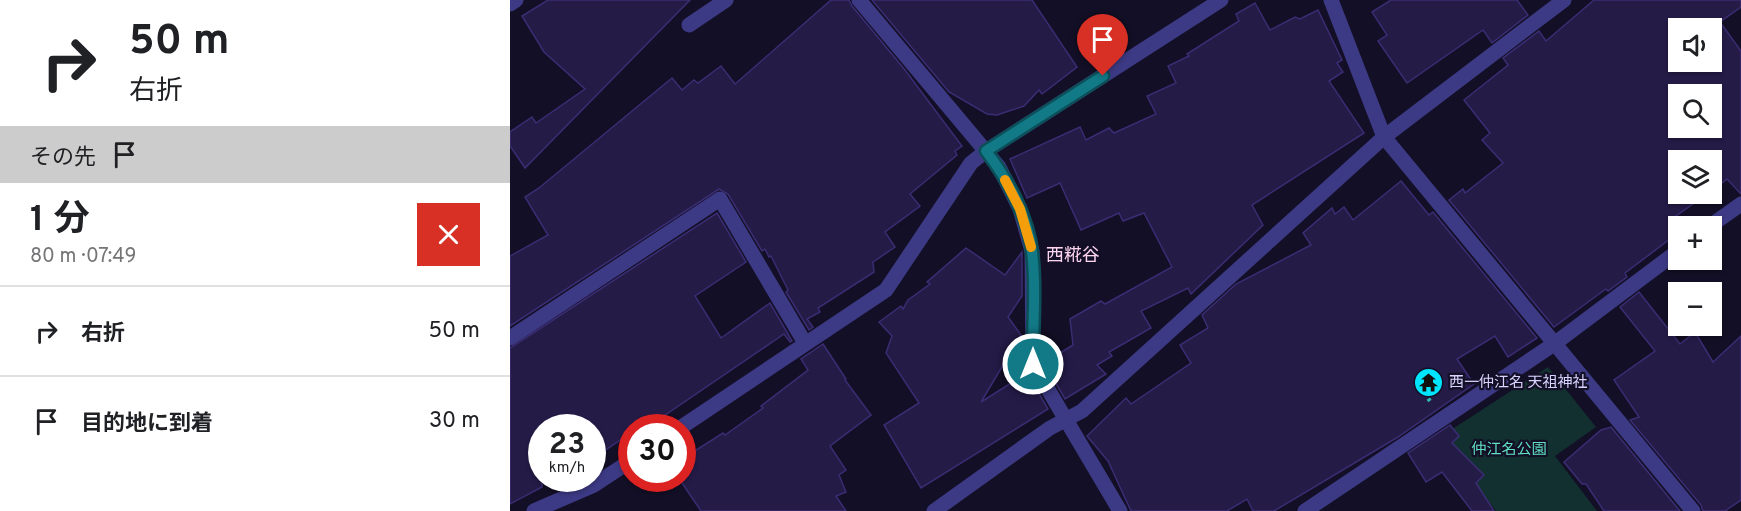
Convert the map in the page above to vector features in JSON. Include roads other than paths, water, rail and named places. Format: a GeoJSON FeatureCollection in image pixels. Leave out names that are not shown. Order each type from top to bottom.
{"type":"FeatureCollection","features":[{"type":"Feature","properties":{"kind":"street"},"geometry":{"type":"LineString","coordinates":[[510,4],[516,0]]}},
{"type":"Feature","properties":{"kind":"street"},"geometry":{"type":"LineString","coordinates":[[689,25],[726,0]]}},
{"type":"Feature","properties":{"kind":"street"},"geometry":{"type":"LineString","coordinates":[[859,0],[999,167],[1020,209],[1032,251],[1033,364],[1120,511]]}},
{"type":"Feature","properties":{"kind":"street"},"geometry":{"type":"LineString","coordinates":[[696,417],[886,290],[971,164],[986,151],[1221,0]]}},
{"type":"Feature","properties":{"kind":"street"},"geometry":{"type":"LineString","coordinates":[[1331,0],[1384,137],[1693,511]]}},
{"type":"Feature","properties":{"kind":"street"},"geometry":{"type":"LineString","coordinates":[[934,511],[1050,428],[1082,411],[1384,137],[1564,0]]}},
{"type":"Feature","properties":{"kind":"street"},"geometry":{"type":"LineString","coordinates":[[510,338],[720,199],[805,343]]}},
{"type":"Feature","properties":{"kind":"street"},"geometry":{"type":"LineString","coordinates":[[1722,217],[1741,204]]}},
{"type":"Feature","properties":{"kind":"street"},"geometry":{"type":"LineString","coordinates":[[1305,511],[1554,344],[1668,258]]}},
{"type":"Feature","properties":{"kind":"street"},"geometry":{"type":"LineString","coordinates":[[534,511],[594,485],[618,469]]}},
{"type":"Feature","properties":{"kind":"place","name":"西一仲江名 天祖神社"},"geometry":{"type":"Point","coordinates":[1428,382]}},
{"type":"Feature","properties":{"kind":"district","name":"西糀谷"},"geometry":{"type":"Point","coordinates":[1073,255]}},
{"type":"Feature","properties":{"kind":"park label","name":"仲江名公園"},"geometry":{"type":"Point","coordinates":[1509,449]}}]}
